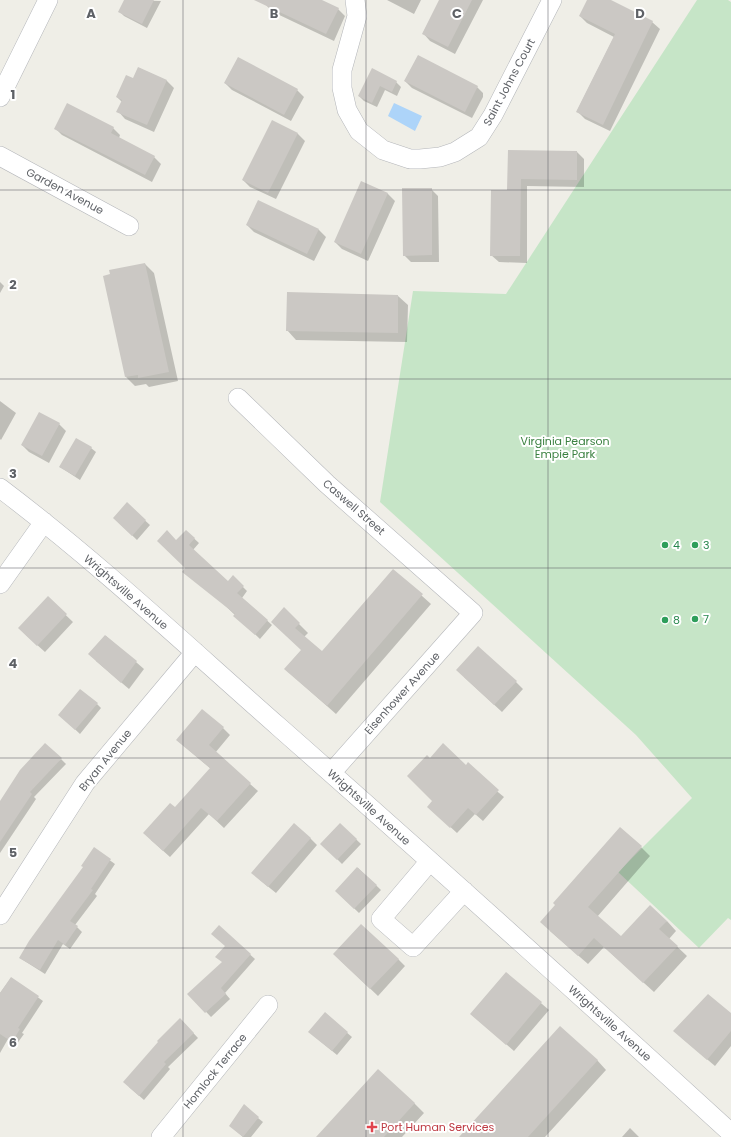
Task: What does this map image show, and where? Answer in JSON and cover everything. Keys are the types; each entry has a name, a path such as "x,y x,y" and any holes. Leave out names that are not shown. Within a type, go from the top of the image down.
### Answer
{"street":[{"path":"0,98 48,0"},
{"name":"Saint Johns Court","path":"356,0 357,16 342,70 342,88 347,110 359,131 383,150 410,158 420,159 440,157 455,152 479,137 552,0"},
{"name":"Garden Avenue","path":"0,156 129,226"},
{"name":"Caswell Street","path":"238,398 327,484 473,613"},
{"name":"Wrightsville Avenue","path":"0,488 44,522 140,602 194,652 464,891 731,1133"},
{"path":"0,584 44,522"},
{"name":"Eisenhower Avenue","path":"331,773 473,613"},
{"name":"Bryan Avenue","path":"0,915 85,783 194,652"},
{"path":"430,861 381,919 413,947 464,891"},
{"name":"Homlock Terrace","path":"161,1137 268,1005"}],"green space":[{"name":"Virginia Pearson Empie Park","path":"697,0 728,0 731,2 731,920 728,918 699,948 618,872 692,798 636,735 380,502 413,291 506,294"}],"water":[{"path":"394,103 422,116 415,131 388,116"}],"building":[{"path":"124,0 154,0 142,24 118,12"},
{"path":"254,0 322,0 339,8 326,34"},
{"path":"439,0 472,0 448,47 422,34"},
{"path":"587,0 611,0 653,21 603,125 576,112 615,34 579,16"},
{"path":"418,55 478,86 465,112 404,81"},
{"path":"238,57 298,89 284,115 224,83"},
{"path":"138,67 167,80 147,125 116,112 122,100 116,97 126,75 133,78"},
{"path":"372,68 397,81 392,92 380,86 372,103 358,96"},
{"path":"67,103 114,127 111,133 155,156 145,175 54,129"},
{"path":"272,120 298,133 268,193 242,180"},
{"path":"508,150 577,151 577,180 521,179 520,256 490,256 491,190 507,190"},
{"path":"361,181 388,193 361,254 334,242"},
{"path":"402,188 432,188 432,255 403,256"},
{"path":"258,200 319,229 307,254 246,225"},
{"path":"145,263 169,372 138,378 138,375 125,377 103,276 110,274 109,270"},
{"path":"287,292 398,295 398,333 286,331"},
{"path":"39,412 60,423 42,456 21,445"},
{"path":"76,438 92,447 75,476 59,467"},
{"path":"127,502 146,520 132,536 113,518"},
{"path":"167,530 176,540 186,530 195,538 189,545 228,581 233,575 244,586 237,593 268,620 255,635 233,616 235,614 182,572 185,568 157,541"},
{"path":"393,569 423,594 327,706 284,669 301,650 271,622 284,607 300,623 295,628 322,651"},
{"path":"48,596 67,614 37,646 18,628"},
{"path":"105,635 137,661 121,683 88,654"},
{"path":"478,646 517,681 494,705 456,670"},
{"path":"80,689 98,703 75,730 58,715"},
{"path":"202,709 224,727 209,745 251,783 217,821 201,808 163,851 143,833 170,803 175,807 210,768 176,740"},
{"path":"45,743 62,758 30,792 32,794 0,842 0,801 20,770"},
{"path":"443,743 466,765 468,762 499,790 476,815 468,808 450,828 427,807 432,801 407,776 427,755 430,758"},
{"path":"294,823 311,838 268,887 251,873"},
{"path":"340,823 357,839 337,860 320,844"},
{"path":"620,827 642,846 588,907 621,936 650,905 667,921 659,929 678,946 643,983 594,938 578,956 540,922 555,905 553,903"},
{"path":"94,847 111,859 91,889 93,890 70,921 78,926 65,945 58,940 40,970 19,958 29,941 83,867 81,866"},
{"path":"357,867 377,885 354,909 335,891"},
{"path":"361,924 399,959 370,989 333,954"},
{"path":"219,925 251,954 221,988 226,994 205,1013 187,994 222,962 215,957 225,946 211,934"},
{"path":"506,972 542,1002 506,1045 470,1014"},
{"path":"11,977 39,996 18,1028 20,1029 12,1042 0,1034 0,993"},
{"path":"708,994 731,1013 731,1031 707,1060 673,1031"},
{"path":"325,1012 348,1032 332,1051 308,1032"},
{"path":"180,1018 194,1033 164,1062 166,1064 139,1096 123,1082 158,1042 157,1041"},
{"path":"560,1026 598,1060 528,1137 459,1137"},
{"path":"378,1069 415,1103 384,1137 316,1137"},
{"path":"244,1104 259,1117 243,1137 229,1126"}],"place":[{"name":"4","path":"665,545"},
{"name":"3","path":"695,545"},
{"name":"7","path":"695,619"},
{"name":"8","path":"665,620"},
{"name":"Port Human Services","path":"372,1127"}]}
